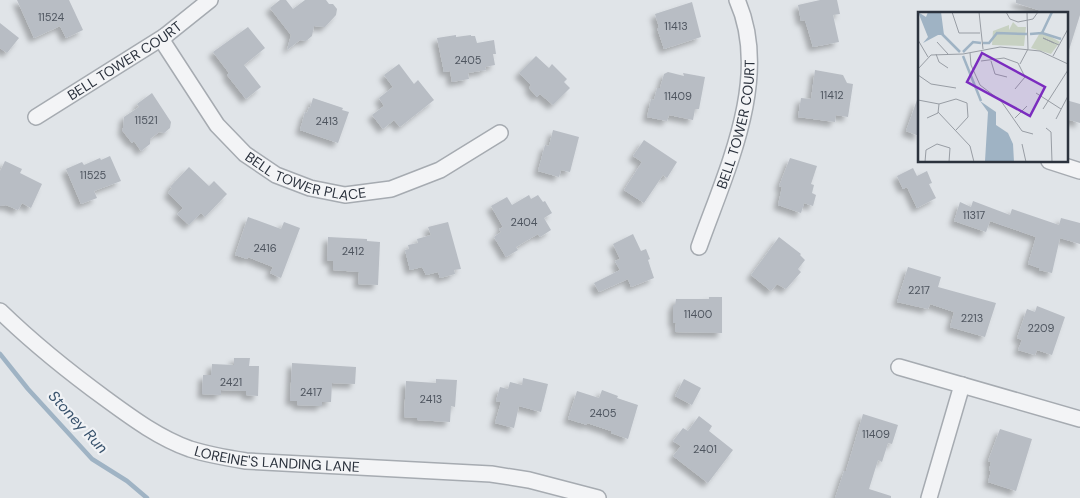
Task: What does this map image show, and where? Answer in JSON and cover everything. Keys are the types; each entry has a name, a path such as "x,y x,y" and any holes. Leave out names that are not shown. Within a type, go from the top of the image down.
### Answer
{"street":[{"name":"BELL TOWER COURT","path":"36,117 165,36 210,0"},
{"name":"BELL TOWER COURT","path":"699,247 746,108 750,82 750,57 747,32 737,0"},
{"name":"BELL TOWER PLACE","path":"165,36 163,42 217,125 245,154 276,175 310,188 345,194 392,189 440,170 500,133"},
{"path":"1052,162 1080,171"},
{"name":"LOREINE'S LANDING LANE","path":"0,312 82,381 139,423 189,449 246,461 491,474 529,480 598,498"},
{"path":"899,367 1080,419"},
{"path":"929,498 962,385"}],"building":[{"path":"17,0 69,0 83,30 66,38 60,26 34,38"},
{"path":"280,0 286,0 293,9 305,0 326,0 337,9 336,15 325,27 314,26 312,36 306,41 300,40 287,50 291,35 270,8"},
{"path":"820,0 837,0 840,14 833,15 839,42 813,47 805,20 801,21 798,5"},
{"path":"1016,0 1080,0 1080,15 1069,50 1068,12 1045,12 1016,3"},
{"path":"692,2 701,37 664,49 657,28 659,28 655,14"},
{"path":"0,23 19,38 7,53 0,48"},
{"path":"248,27 265,48 244,65 261,87 246,99 227,75 229,73 213,52"},
{"path":"456,35 456,37 475,36 477,43 494,40 496,54 493,54 495,65 485,67 486,70 468,73 469,79 452,82 450,71 444,72 437,38"},
{"path":"536,56 549,68 552,64 567,79 564,82 570,88 553,105 540,94 537,97 529,88 531,85 519,73"},
{"path":"399,64 414,84 418,80 434,100 400,127 394,120 383,129 372,115 384,106 379,98 393,87 384,75"},
{"path":"815,70 843,75 847,83 853,84 848,117 836,115 835,122 798,117 801,98 811,99"},
{"path":"668,72 684,76 683,73 705,77 699,109 695,109 693,120 669,115 667,121 647,117 651,99 654,100 657,88 660,88 664,74"},
{"path":"152,93 171,122 170,128 164,133 159,132 150,139 150,144 141,151 134,141 132,143 122,130 124,117 139,107 137,104"},
{"path":"313,98 343,108 342,110 349,112 338,143 300,130 305,112 307,113 310,108"},
{"path":"917,100 918,100 918,136 906,131"},
{"path":"1068,101 1080,104 1080,123 1068,120"},
{"path":"553,130 579,137 570,172 561,170 559,177 538,171 545,145 549,146"},
{"path":"644,140 677,162 667,178 663,175 644,203 624,190 642,162 633,156"},
{"path":"110,156 121,181 94,191 97,198 81,204 66,169 82,162 84,165"},
{"path":"790,158 817,166 811,184 814,185 812,193 816,195 813,206 804,203 801,213 778,205 782,187 779,186"},
{"path":"5,161 22,169 20,173 42,184 31,208 22,203 18,210 6,205 0,206 0,171"},
{"path":"189,167 209,186 214,181 227,194 205,217 201,213 189,225 177,214 183,208 168,193 172,188 170,187"},
{"path":"913,168 917,176 927,171 932,183 929,184 936,198 917,208 907,187 903,189 897,176"},
{"path":"529,195 531,199 538,195 543,202 545,201 552,213 544,218 551,230 540,237 538,234 516,247 518,250 506,257 494,237 501,232 499,229 503,227 491,206 507,197 512,205"},
{"path":"973,201 1010,215 1012,209 1059,225 1061,218 1080,223 1080,244 1060,238 1052,273 1039,270 1039,268 1028,264 1036,237 990,221 986,232 954,221 960,202 971,207"},
{"path":"248,217 281,229 284,222 300,228 281,278 270,273 273,267 248,257 247,259 235,255"},
{"path":"448,222 461,269 454,270 455,274 440,278 438,272 426,275 422,267 410,270 405,250 409,249 408,245 418,243 417,239 431,235 428,227"},
{"path":"633,234 641,251 646,249 654,278 631,287 628,279 599,292 594,283 620,270 615,261 620,259 613,244"},
{"path":"328,237 367,239 367,241 380,242 378,285 358,284 359,272 333,270 333,261 327,260"},
{"path":"779,237 801,254 805,260 798,269 801,272 786,289 777,284 771,291 751,275"},
{"path":"908,267 941,277 938,287 996,303 985,337 950,327 954,312 930,304 928,309 897,302"},
{"path":"709,297 722,297 722,333 675,332 676,323 673,323 673,305 675,305 676,299 709,299"},
{"path":"1037,306 1065,317 1052,355 1037,350 1035,355 1018,350 1022,340 1017,338 1027,309 1035,312"},
{"path":"234,358 250,358 249,366 259,366 258,396 246,395 246,391 221,390 221,395 202,394 203,375 211,375 212,364 234,365"},
{"path":"292,363 356,367 355,384 332,383 331,402 322,402 322,406 297,405 297,401 290,401"},
{"path":"523,378 548,384 541,412 519,406 514,428 495,423 501,402 496,401 500,387 508,389 510,382 522,385"},
{"path":"436,379 457,380 455,407 451,406 450,422 417,420 417,418 404,417 406,381 436,383"},
{"path":"684,379 701,388 692,405 675,396"},
{"path":"602,390 618,396 617,398 638,405 628,439 587,423 587,425 568,419 577,391 599,398"},
{"path":"863,414 898,425 892,444 888,443 882,462 878,460 869,489 891,496 891,498 835,498 844,471 846,471"},
{"path":"699,416 712,426 709,431 733,450 708,483 673,456 681,446 673,441 683,428 688,431"},
{"path":"1000,429 1032,439 1016,491 988,482 991,462 988,461"}],"waterway":[{"name":"Stoney Run","path":"0,354 28,389 92,459 127,481 147,498"}]}
